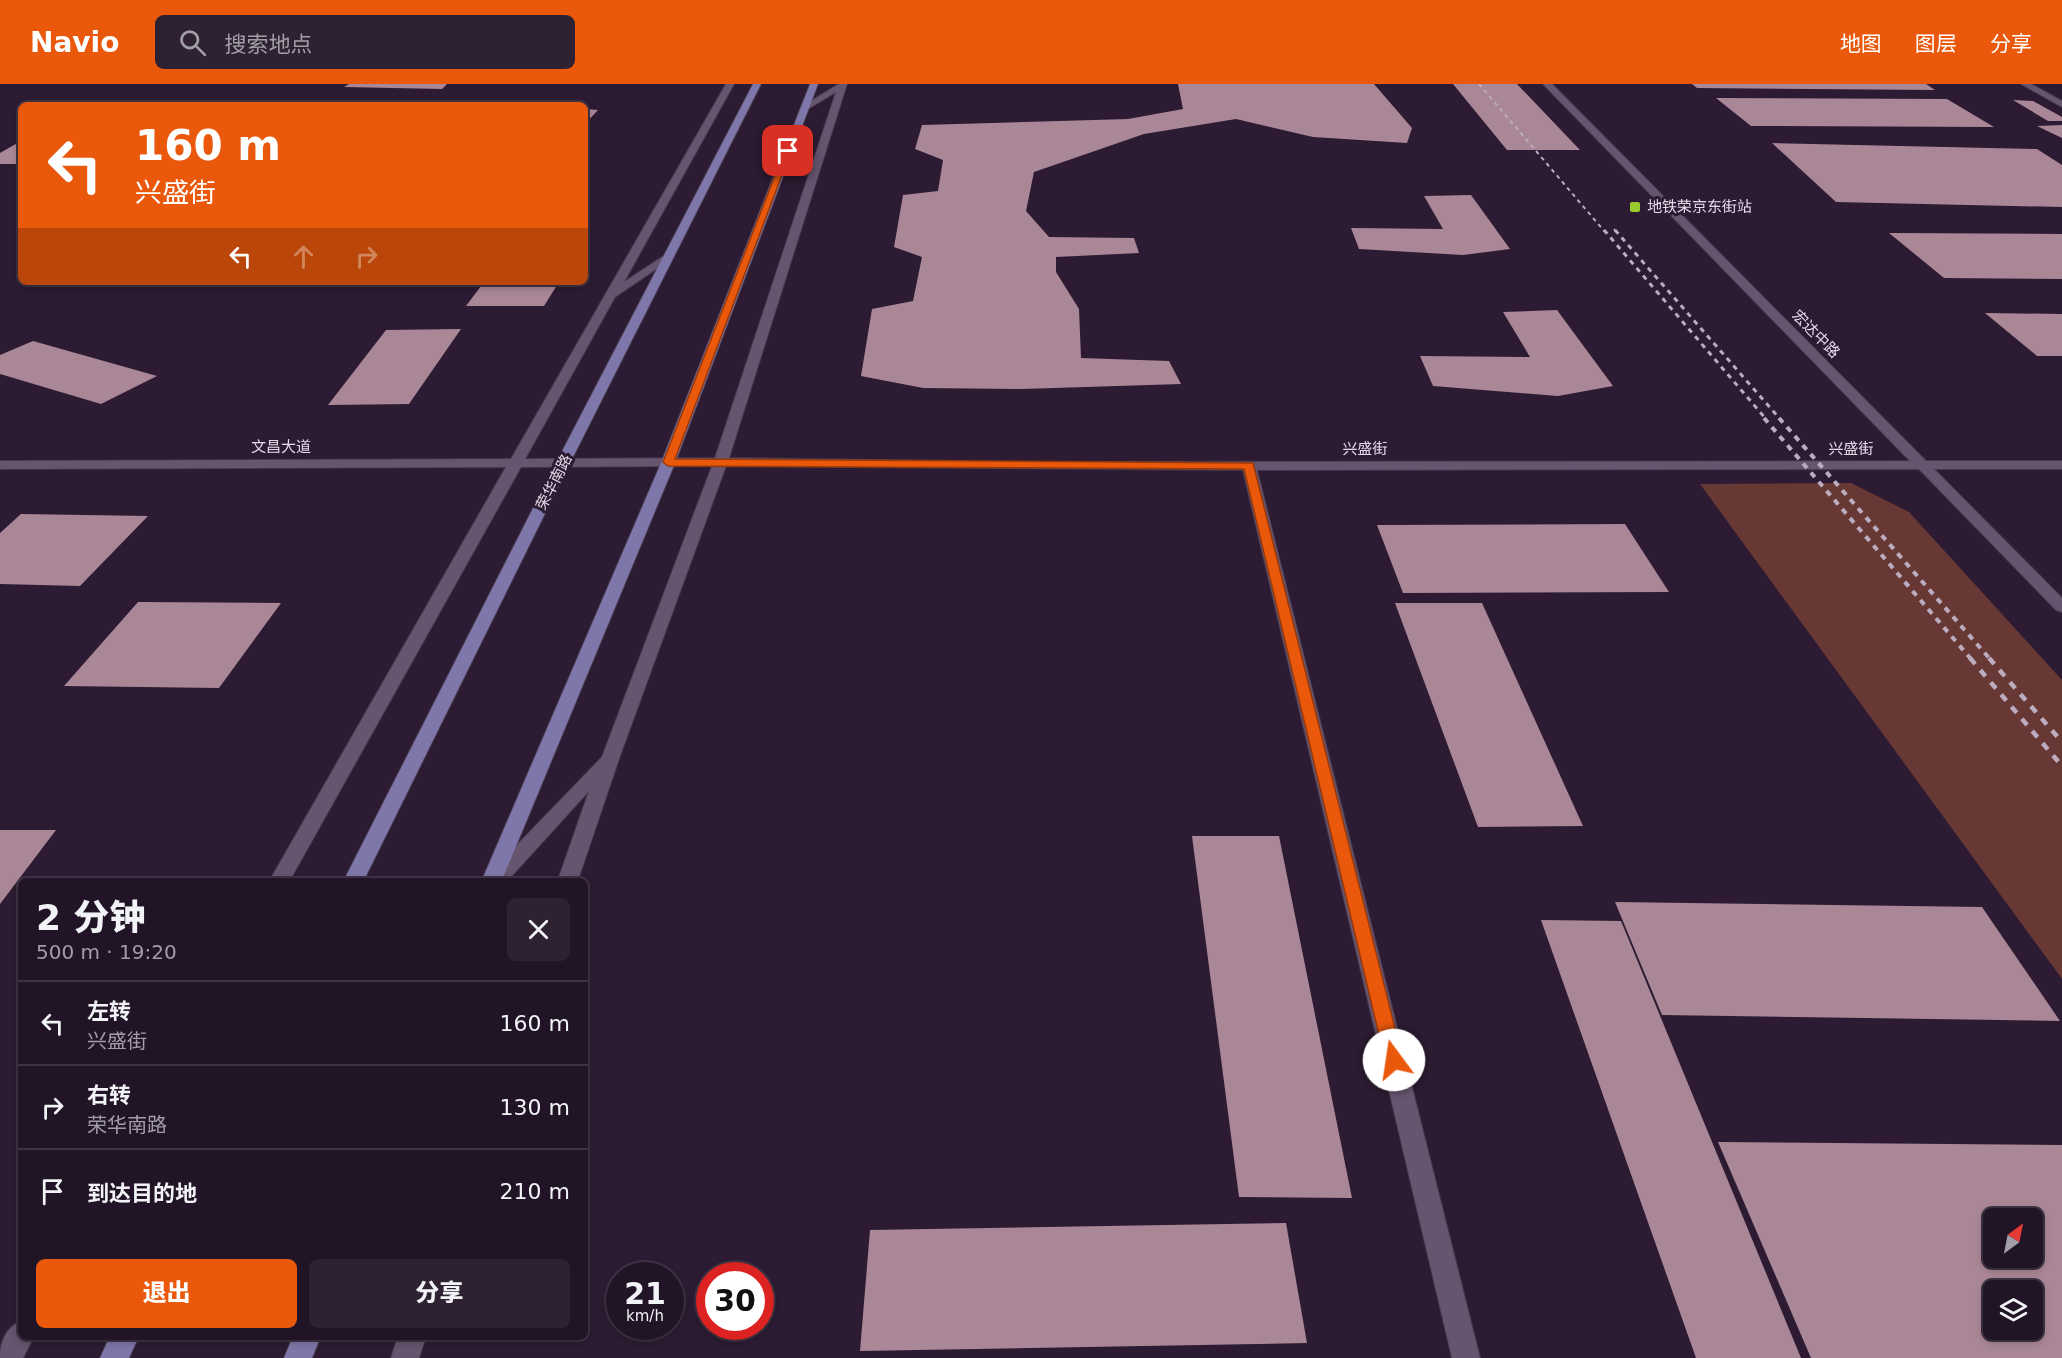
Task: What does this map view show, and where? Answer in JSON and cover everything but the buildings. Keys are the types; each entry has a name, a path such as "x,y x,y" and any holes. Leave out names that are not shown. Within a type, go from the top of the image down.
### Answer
{"main road":[{"name":"荣华南路","path":"355,878 563,463 757,84"},
{"path":"495,878 668,462 814,84"},
{"path":"114,1358 123,1340"},
{"path":"298,1358 305,1340"}],"street":[{"path":"281,878 730,84"},
{"name":"宏达中路","path":"1547,84 2062,607"},
{"path":"2025,84 2062,104"},
{"path":"805,107 843,85"},
{"path":"569,878 611,756 721,462 843,85"},
{"path":"610,296 669,257"},
{"name":"兴盛街","path":"563,463 1249,466 2062,465"},
{"name":"文昌大道","path":"3,467 563,463"},
{"path":"1249,466 1466,1358"},
{"path":"496,878 611,756"},
{"path":"8,1358 18,1340"},
{"path":"405,1358 411,1340"}],"shaded area":[{"path":"1851,483 1909,512 2062,680 2062,979 1700,484"}],"railway":[{"path":"1479,84 1605,232"},
{"path":"1604,230 1766,419"},
{"path":"1615,230 1780,419"},
{"path":"1764,418 1971,659"},
{"path":"1779,418 1990,659"},
{"path":"1970,658 2062,766"},
{"path":"1989,658 2062,742"}],"place":[{"name":"地铁荣京东街站","path":"1635,207"}],"route":[{"path":"788,151 668,462 1249,466 1394,1060"}]}
